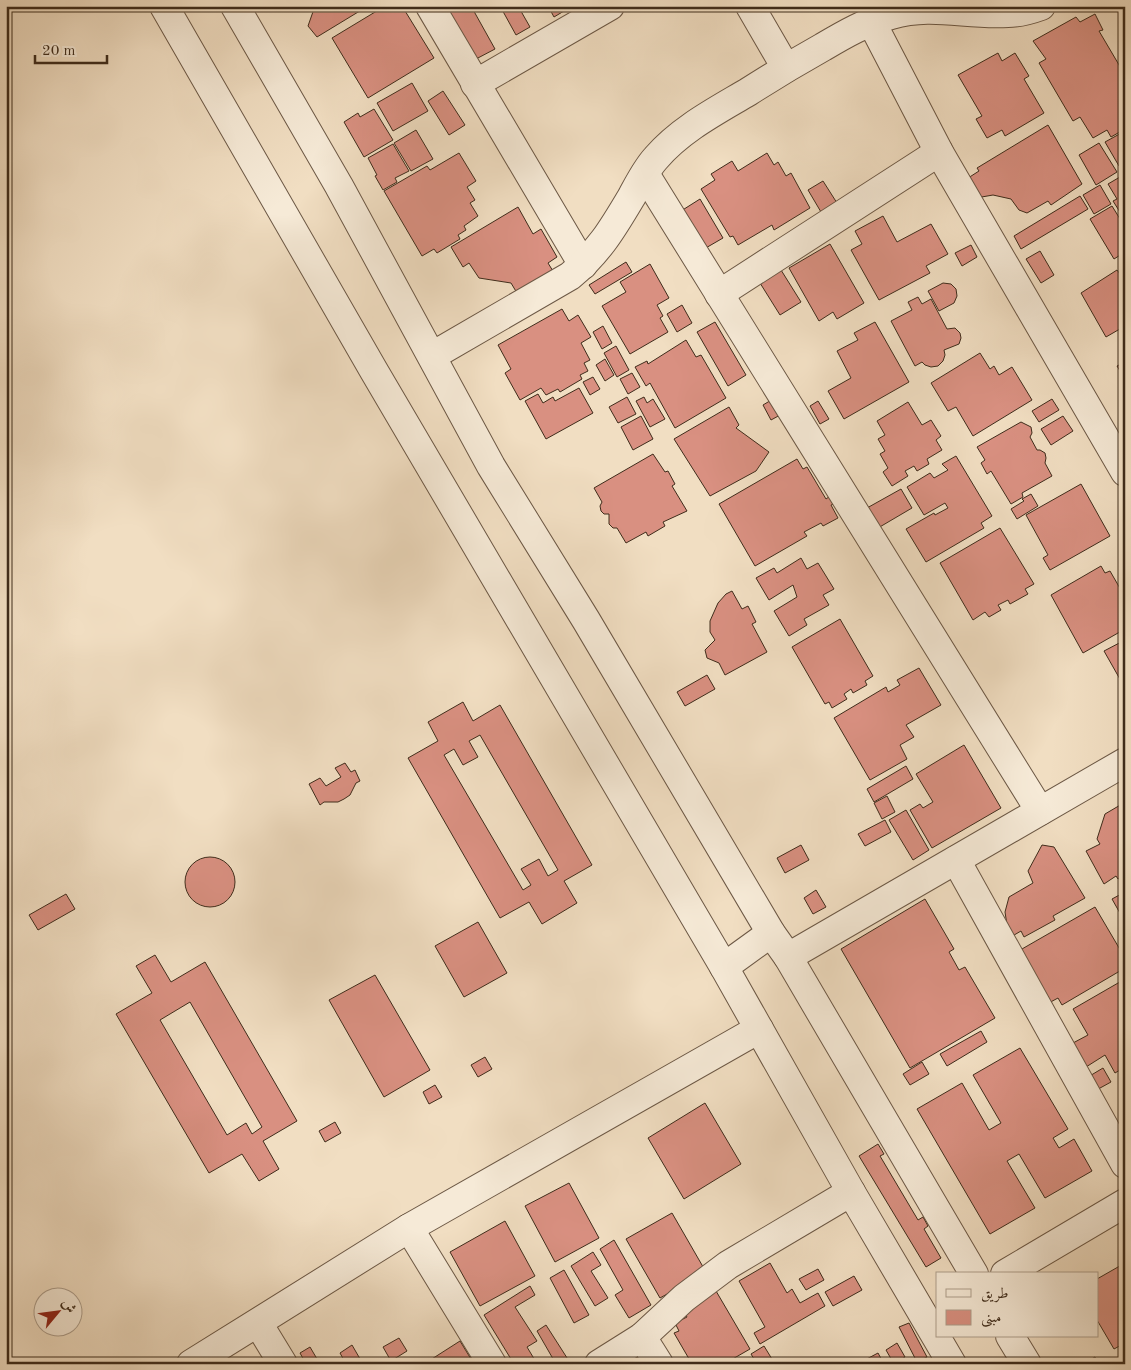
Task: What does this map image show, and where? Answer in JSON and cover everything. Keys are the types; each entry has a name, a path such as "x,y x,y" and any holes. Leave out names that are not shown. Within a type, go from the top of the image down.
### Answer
{"street":[{"path":"164,6 378,379 724,967 936,1336"},
{"path":"235,6 339,186 491,466 586,620 973,1272"},
{"path":"430,6 583,265"},
{"path":"475,84 610,6"},
{"path":"750,6 786,68"},
{"path":"432,356 555,285 583,265 600,247 655,159 687,130 786,68 852,30 892,15 914,10 936,9 995,13 1027,8"},
{"path":"871,22 939,152 1125,472"},
{"path":"719,294 939,152"},
{"path":"645,174 1040,811"},
{"path":"788,958 1125,762"},
{"path":"956,860 1125,1164"},
{"path":"724,967 771,933"},
{"path":"191,1364 409,1228 759,1029"},
{"path":"599,1364 642,1337 684,1298 728,1265 852,1192"},
{"path":"1008,1272 1125,1203"},
{"path":"409,1228 492,1364"},
{"path":"258,1322 283,1364"},
{"path":"642,1337 659,1364"},
{"path":"937,1338 952,1364"},
{"path":"1011,1338 1027,1364"}],"building":[{"path":"315,6 368,6 317,37 308,26"},
{"path":"385,6 402,6 434,58 368,98 332,38"},
{"path":"446,6 471,6 495,49 476,59"},
{"path":"500,6 518,6 530,27 516,35"},
{"path":"548,6 568,6 569,8 554,17"},
{"path":"1095,14 1103,30 1099,31 1125,75 1125,129 1111,137 1107,130 1093,138 1080,117 1073,121 1039,63 1046,59 1033,41 1076,17 1080,22"},
{"path":"998,53 1002,61 1015,53 1029,76 1024,79 1044,113 1005,136 1002,130 987,138 976,119 982,116 958,75"},
{"path":"412,83 428,111 393,131 377,103"},
{"path":"443,91 465,125 449,135 428,101"},
{"path":"374,109 393,140 364,157 344,122 358,113 360,117"},
{"path":"1048,125 1082,184 1051,205 1048,201 1027,213 1019,210 1011,199 993,195 976,198 965,180 979,171 977,168"},
{"path":"416,130 433,159 411,171 394,143"},
{"path":"1125,131 1125,163 1119,166 1105,142"},
{"path":"1099,143 1117,172 1096,185 1079,155"},
{"path":"393,144 409,171 395,178 397,182 383,190 368,158"},
{"path":"459,153 476,181 467,187 475,200 470,203 478,216 464,226 466,230 458,235 460,239 437,253 434,249 422,256 384,191 427,166 430,170"},
{"path":"767,153 774,165 778,162 786,176 791,173 810,208 774,230 772,225 738,245 733,236 730,237 701,189 715,180 711,174 732,161 738,171"},
{"path":"1125,174 1125,220 1113,201 1117,199 1108,184"},
{"path":"823,181 837,203 821,212 808,190"},
{"path":"1100,185 1111,204 1094,214 1083,195"},
{"path":"1080,196 1088,209 1021,249 1014,236"},
{"path":"700,199 723,238 704,249 681,211"},
{"path":"1112,206 1125,227 1125,252 1114,259 1090,219"},
{"path":"518,207 533,234 541,229 557,257 548,263 556,276 520,298 511,283 479,278 469,263 463,267 451,247"},
{"path":"883,216 897,242 931,224 948,254 926,266 930,273 879,300 851,250 862,244 855,231"},
{"path":"830,244 864,303 837,319 833,312 819,321 789,268"},
{"path":"971,245 977,257 962,266 955,253"},
{"path":"1040,251 1054,275 1041,283 1026,259"},
{"path":"626,262 632,272 595,294 589,285"},
{"path":"650,264 669,298 657,305 663,316 660,318 668,332 630,354 602,306 626,292 620,282"},
{"path":"781,270 801,302 780,315 760,283"},
{"path":"1117,270 1120,274 1125,271 1125,326 1106,337 1081,293"},
{"path":"943,283 951,284 956,289 957,296 954,303 939,311 928,291"},
{"path":"918,297 922,304 931,299 947,329 955,328 960,333 959,344 944,350 943,361 938,366 931,367 922,362 915,366 891,321 912,310 908,302"},
{"path":"682,305 692,323 677,332 667,314"},
{"path":"562,309 569,321 578,315 591,337 581,343 590,360 584,363 588,371 580,375 582,379 560,392 558,389 546,395 541,388 520,400 505,373 511,369 498,345"},
{"path":"715,322 746,375 728,386 697,332"},
{"path":"875,322 909,382 844,419 828,391 851,378 837,351 858,340 854,333"},
{"path":"603,326 612,343 602,349 593,332"},
{"path":"686,340 696,357 701,355 726,398 675,428 650,383 646,386 635,367 647,361 648,364"},
{"path":"616,346 629,370 617,377 604,353"},
{"path":"980,353 990,369 994,366 999,375 1012,367 1032,400 973,436 956,407 948,411 931,383"},
{"path":"605,359 614,375 605,381 596,365"},
{"path":"1125,362 1125,379 1117,366"},
{"path":"632,373 640,387 628,394 620,379"},
{"path":"593,377 600,389 590,395 583,382"},
{"path":"579,388 593,413 546,439 525,401 538,394 543,403 553,397 555,401"},
{"path":"627,397 636,414 618,423 609,407"},
{"path":"644,397 647,403 653,399 665,419 650,427 636,401"},
{"path":"773,399 782,414 771,420 763,405"},
{"path":"1052,399 1059,410 1039,422 1032,411"},
{"path":"818,401 829,419 820,424 810,406"},
{"path":"908,402 922,425 931,420 941,436 936,440 942,450 927,459 929,464 917,471 914,466 905,471 908,476 892,486 883,472 888,468 880,454 885,451 878,439 885,435 877,421"},
{"path":"729,407 739,425 736,428 769,452 756,471 710,496 674,439"},
{"path":"641,416 653,439 633,450 621,427"},
{"path":"1063,416 1073,431 1051,445 1041,429"},
{"path":"1021,422 1031,427 1032,433 1030,437 1037,450 1045,453 1045,463 1052,476 1022,493 1023,497 1011,504 991,471 987,474 981,463 985,460 977,447"},
{"path":"653,454 665,472 668,471 675,484 672,486 687,511 663,522 665,526 648,536 646,532 626,543 617,528 613,528 609,524 609,514 604,514 601,511 600,506 602,502 594,488"},
{"path":"956,456 992,516 981,523 984,528 926,562 906,529 934,513 935,515 948,508 945,503 924,515 907,487 930,473 934,478 948,470 942,464"},
{"path":"797,459 803,469 807,467 826,499 830,496 834,504 831,505 838,518 823,526 821,523 804,532 807,536 755,566 719,504"},
{"path":"1081,484 1110,536 1050,570 1043,558 1048,555 1026,515"},
{"path":"901,489 912,508 878,528 867,508"},
{"path":"1031,494 1038,506 1017,519 1011,509"},
{"path":"1000,528 1034,584 1025,589 1028,594 1010,604 1008,600 998,605 1001,610 989,617 985,612 973,620 940,563"},
{"path":"801,558 807,569 818,563 834,589 823,595 829,605 804,619 807,625 789,636 774,611 797,597 793,585 769,600 756,578 774,568 777,573"},
{"path":"1101,566 1105,573 1110,571 1125,597 1125,629 1083,653 1051,595"},
{"path":"732,591 742,609 748,606 756,622 752,624 767,652 725,675 719,663 707,658 705,650 715,640 710,632 710,621 718,603 726,594"},
{"path":"840,619 873,676 865,681 867,685 853,693 851,689 844,694 847,699 832,708 829,702 825,704 792,647"},
{"path":"1125,640 1125,688 1104,651"},
{"path":"919,668 941,705 906,725 914,737 900,745 907,759 870,780 834,718 886,687 888,692 900,685 897,680"},
{"path":"707,675 715,689 685,706 677,692"},
{"path":"463,702 473,721 500,705 592,865 564,881 577,903 542,924 529,902 500,918 408,758 438,741 428,722","holes":["480,735 558,870 548,876 539,859 521,869 531,885 523,890 444,755 454,749 463,765 478,757 469,741"]},
{"path":"964,745 1001,808 932,848 910,810 920,804 923,808 933,802 916,774"},
{"path":"345,763 351,772 355,770 360,781 356,783 350,795 344,799 338,802 324,802 320,805 309,784 320,778 326,786 341,777 335,768"},
{"path":"906,766 913,779 874,802 867,789"},
{"path":"887,796 895,812 882,819 874,803"},
{"path":"1122,804 1125,809 1125,875 1118,879 1116,876 1104,884 1086,851 1100,844 1097,839 1105,814"},
{"path":"906,810 929,850 913,860 889,820"},
{"path":"885,820 891,832 865,846 858,834"},
{"path":"801,845 809,860 785,873 777,858"},
{"path":"1042,845 1054,847 1085,898 1053,916 1055,920 1024,937 1021,931 1009,938 1005,912 1009,897 1033,883 1028,871"},
{"path":"210,857 220,859 228,864 233,872 235,882 233,892 228,900 220,905 210,907 200,905 192,900 187,892 185,882 187,872 192,864 200,859"},
{"path":"816,890 826,907 813,914 804,898"},
{"path":"1125,892 1125,922 1112,899"},
{"path":"66,894 75,909 38,930 29,915"},
{"path":"925,899 954,949 949,952 959,970 965,967 995,1018 910,1068 841,949"},
{"path":"1095,907 1125,958 1125,968 1062,1005 1058,998 1045,1005 1015,953"},
{"path":"478,922 507,973 464,997 435,946"},
{"path":"155,955 171,982 205,962 297,1121 263,1141 279,1169 259,1181 242,1154 209,1173 116,1014 152,993 136,966","holes":["190,1002 262,1127 252,1134 246,1123 227,1135 160,1020"]},
{"path":"375,975 430,1070 384,1097 329,1000"},
{"path":"1125,979 1125,1067 1115,1073 1105,1055 1086,1067 1073,1043 1088,1035 1073,1009"},
{"path":"981,1031 987,1042 947,1066 940,1054"},
{"path":"1020,1048 1068,1129 1053,1138 1059,1148 1074,1139 1092,1171 1045,1198 1019,1154 1007,1161 1035,1208 990,1234 917,1109 962,1083 989,1130 1001,1123 973,1075"},
{"path":"485,1057 492,1069 478,1077 471,1065"},
{"path":"922,1062 929,1074 910,1085 903,1074"},
{"path":"1103,1068 1111,1082 1091,1093 1083,1080"},
{"path":"435,1085 442,1097 429,1104 423,1092"},
{"path":"705,1103 741,1164 684,1199 648,1138"},
{"path":"335,1122 341,1133 325,1142 319,1131"},
{"path":"878,1144 884,1154 880,1156 918,1220 923,1217 928,1226 924,1229 941,1258 926,1267 859,1156"},
{"path":"569,1183 599,1238 555,1262 525,1206"},
{"path":"672,1213 706,1272 660,1298 626,1239"},
{"path":"505,1221 535,1276 480,1306 450,1252"},
{"path":"614,1240 651,1305 629,1318 615,1295 623,1290 600,1249"},
{"path":"593,1252 601,1265 591,1271 608,1298 595,1306 571,1266"},
{"path":"770,1263 787,1293 792,1289 800,1303 818,1293 825,1306 760,1344 754,1333 765,1327 739,1281"},
{"path":"1125,1263 1125,1343 1114,1349 1098,1322 1098,1278"},
{"path":"818,1269 824,1280 806,1290 799,1279"},
{"path":"564,1270 589,1315 574,1323 550,1278"},
{"path":"854,1276 862,1290 833,1306 825,1292"},
{"path":"530,1286 535,1295 515,1307 537,1341 527,1347 536,1362 533,1364 514,1364 484,1315"},
{"path":"716,1291 750,1349 724,1364 692,1364 674,1333 679,1331 675,1323 687,1317 683,1310"},
{"path":"909,1323 927,1357 917,1362 899,1327"},
{"path":"546,1325 569,1361 564,1364 556,1364 537,1331"},
{"path":"399,1338 407,1351 391,1361 383,1347"},
{"path":"460,1341 474,1364 424,1364"},
{"path":"897,1343 905,1357 894,1364 886,1350"},
{"path":"352,1345 363,1364 346,1364 340,1353"},
{"path":"764,1346 775,1364 757,1364 751,1354"},
{"path":"310,1347 320,1364 306,1364 300,1353"},
{"path":"878,1353 884,1364 864,1364 863,1361"},
{"path":"1095,1357 1099,1364 1083,1364"}]}
